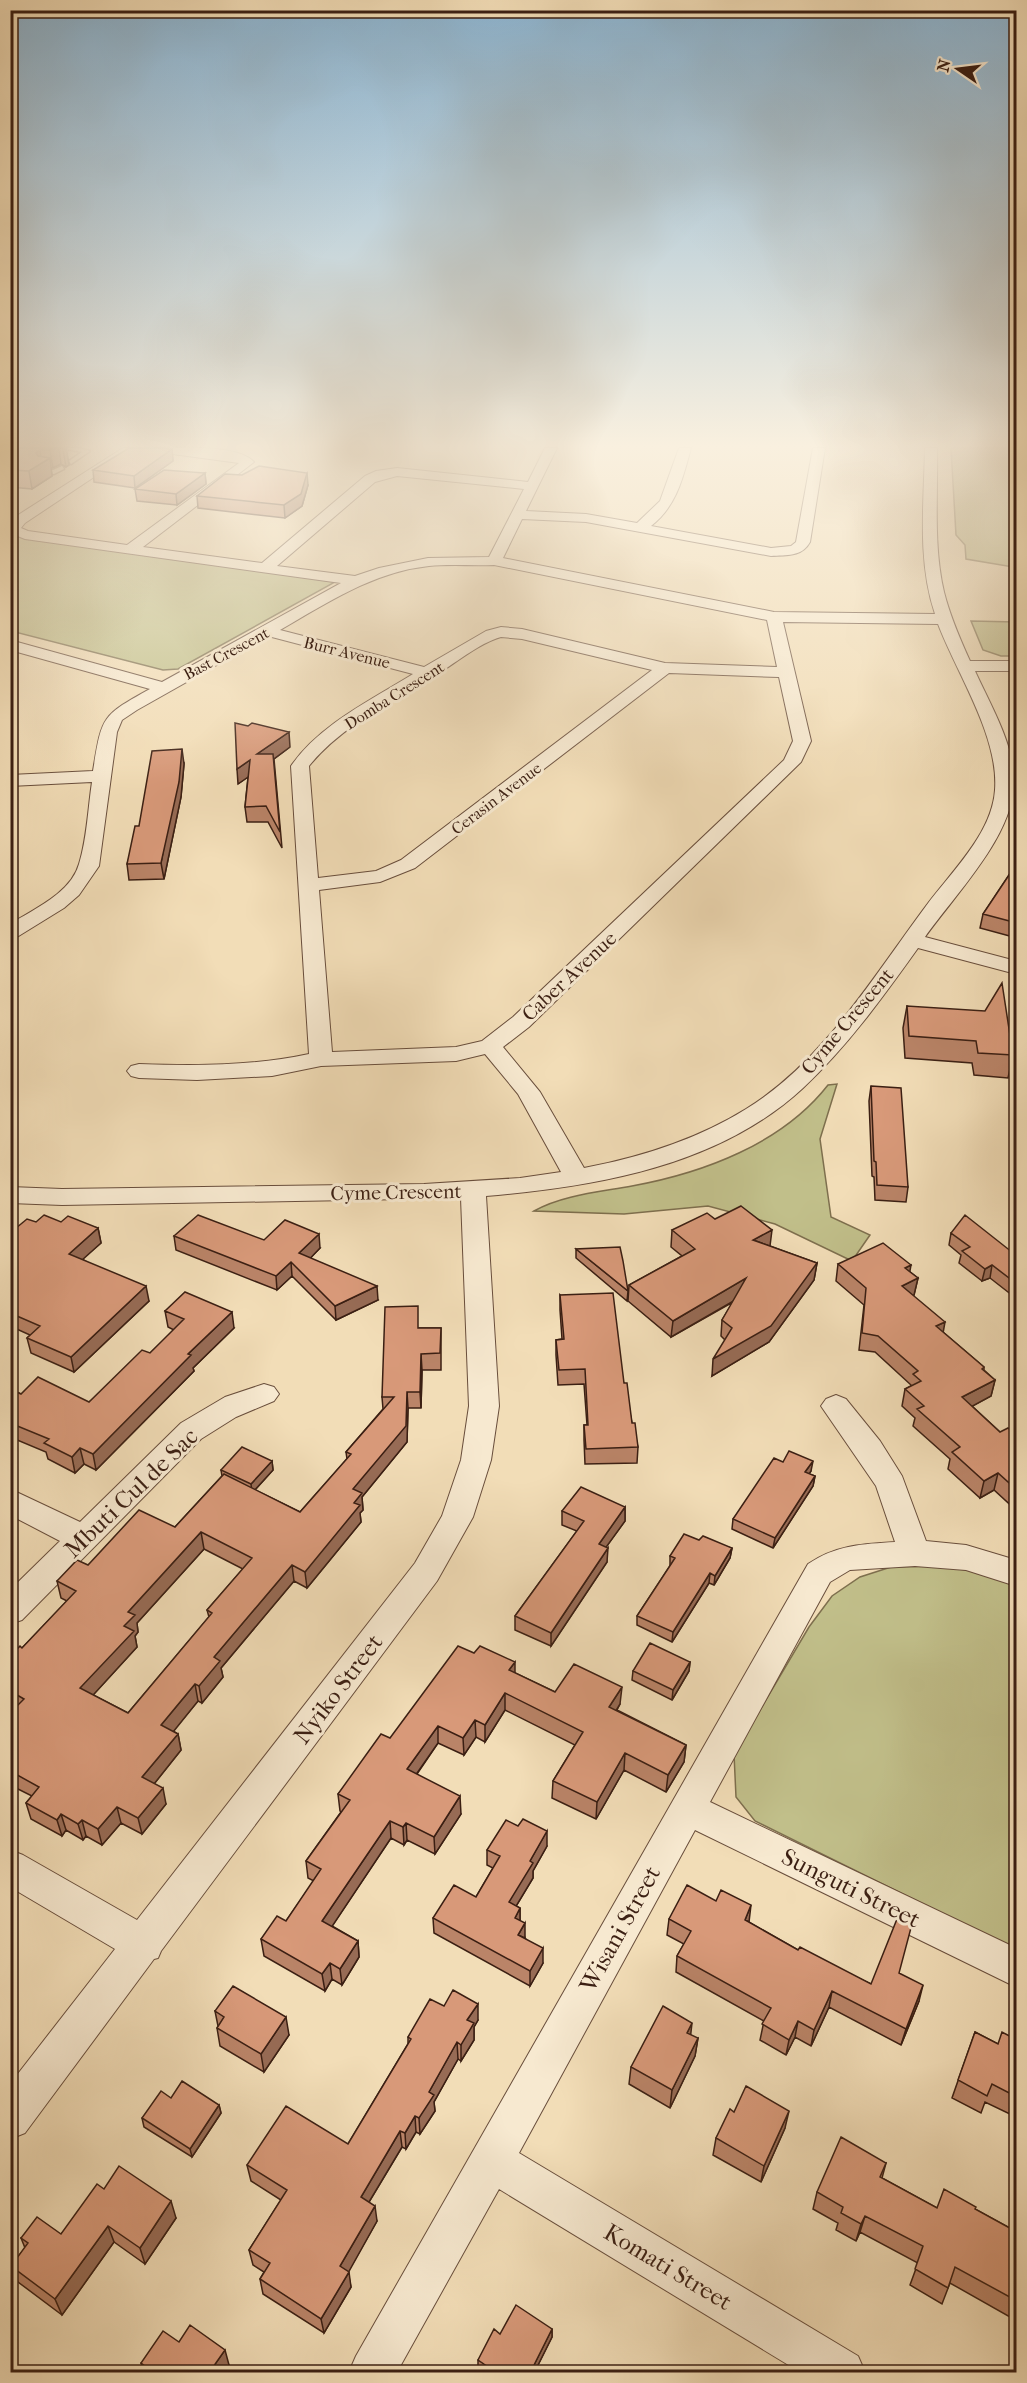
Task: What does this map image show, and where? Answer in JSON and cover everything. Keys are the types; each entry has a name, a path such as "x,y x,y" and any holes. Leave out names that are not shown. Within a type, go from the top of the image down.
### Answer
{"street":[{"path":"203,559 356,581"},
{"path":"265,568 275,559"},
{"name":"Cyme Crescent","path":"10,1195 62,1197 473,1190 577,1178 650,1161 703,1142 753,1114 791,1087 826,1051 913,940 985,839 1001,809 1005,776 1000,754 944,619 933,571 933,559"},
{"name":"Bast Crescent","path":"10,933 57,904 83,877 92,854 101,776 110,725 116,717 162,687 356,581 384,571 428,562 494,561 774,617 944,619"},
{"name":"Caber Avenue","path":"139,1071 172,1074 261,1070 321,1059 456,1054 490,1046 521,1022 792,762 802,741 774,617"},
{"name":"Burr Avenue","path":"266,632 428,673"},
{"name":"Domba Crescent","path":"321,1059 300,766 303,758 320,743 428,673 492,634 501,632 522,634 665,668 786,672"},
{"path":"11,646 162,687"},
{"path":"965,666 1017,666"},
{"name":"Cerasin Avenue","path":"308,885 380,876 408,864 665,668"},
{"path":"10,781 101,776"},
{"path":"913,940 1017,968"},
{"path":"490,1046 523,1082 543,1112 577,1178"},
{"name":"Nyiko Street","path":"10,2118 426,1572 457,1517 476,1460 484,1406 473,1190"},
{"name":"Mbuti Cul de Sac","path":"10,1611 191,1431 215,1414 241,1401 264,1394"},
{"path":"836,1406 869,1449 891,1484 914,1552"},
{"path":"10,1501 83,1538"},
{"name":"Wisani Street","path":"372,2373 493,2161 686,1808 819,1573 839,1560 859,1556 914,1552 986,1561 1017,1573"},
{"name":"Sunguti Street","path":"686,1808 1017,1968"},
{"path":"10,1867 144,1945"},
{"name":"Komati Street","path":"493,2161 842,2373"}],"shaded area":[{"path":"10,559 181,559 335,582 178,669 163,670 11,631"},
{"path":"967,559 1016,559 1013,567"},
{"path":"971,621 1016,622 1016,656 1001,656 983,650"},
{"path":"837,1084 820,1139 831,1217 870,1235 852,1261 775,1224 708,1206 624,1214 534,1211 557,1201 659,1180 713,1164 739,1153 788,1124 828,1085"},
{"path":"939,1566 987,1573 1016,1586 1016,1950 755,1821 736,1797 734,1754 809,1627 832,1596 860,1577 891,1567"}],"building":[{"path":"235,723 248,726 252,723 289,732 257,754 273,754 280,832 266,806 245,807 250,760 237,769"},
{"path":"182,749 179,782 161,863 127,864 135,826 139,826 152,751"},
{"path":"1017,863 1017,923 983,914"},
{"path":"1002,983 1013,1055 978,1053 976,1041 909,1036 907,1006 985,1011"},
{"path":"871,1086 901,1088 908,1187 877,1185"},
{"path":"741,1206 772,1230 753,1240 817,1263 771,1326 713,1359 732,1328 722,1320 746,1278 673,1321 629,1285 695,1249 672,1230 707,1213 715,1219"},
{"path":"44,1215 61,1222 68,1216 98,1228 69,1254 146,1286 71,1357 27,1338 40,1326 10,1313 10,1233 27,1219 36,1222"},
{"path":"198,1215 264,1240 285,1220 319,1234 299,1253 377,1286 335,1306 291,1262 276,1276 174,1236"},
{"path":"965,1215 1017,1256 1017,1284 992,1265 985,1269 962,1251 970,1247 951,1233"},
{"path":"883,1243 911,1265 905,1268 918,1278 902,1286 945,1322 936,1326 984,1367 982,1369 995,1380 962,1397 1000,1432 1008,1428 1017,1436 1017,1490 998,1473 984,1481 952,1452 960,1447 917,1409 924,1406 905,1389 921,1381 913,1374 918,1371 878,1336 862,1333 866,1288 838,1264"},
{"path":"620,1247 623,1261 628,1291 576,1249"},
{"path":"185,1292 232,1312 188,1354 191,1355 93,1454 80,1448 72,1457 44,1443 49,1439 10,1423 10,1389 21,1394 38,1377 89,1402 142,1350 150,1353 184,1319 165,1311"},
{"path":"613,1293 624,1383 627,1383 632,1423 635,1423 638,1447 586,1449 584,1425 588,1425 585,1369 559,1370 556,1340 564,1339 560,1295"},
{"path":"418,1306 418,1328 441,1328 440,1353 421,1354 420,1392 407,1392 406,1426 353,1489 362,1493 354,1503 360,1505 305,1572 292,1565 214,1657 220,1661 199,1686 195,1684 161,1725 178,1734 142,1777 163,1788 138,1818 117,1807 98,1829 82,1820 78,1824 61,1814 57,1820 26,1803 39,1787 10,1771 10,1713 24,1699 10,1691 10,1649 15,1651 20,1646 22,1648 76,1591 57,1581 77,1560 88,1565 139,1510 175,1527 224,1474 300,1512 351,1454 346,1452 394,1397 382,1397 385,1307","holes":["201,1532 252,1558 207,1610 212,1613 128,1713 80,1688 134,1631 124,1626 135,1615 128,1612"]},
{"path":"242,1447 272,1461 251,1484 221,1470"},
{"path":"789,1451 813,1461 805,1472 815,1476 775,1538 733,1519 774,1458 783,1462"},
{"path":"581,1487 625,1507 599,1544 608,1548 551,1633 515,1616 584,1521 562,1511"},
{"path":"684,1534 699,1540 703,1536 732,1548 715,1576 710,1573 673,1632 637,1616 675,1558 670,1556"},
{"path":"650,1643 690,1662 673,1690 633,1671"},
{"path":"458,1646 474,1653 480,1646 515,1662 509,1670 555,1692 574,1664 622,1687 609,1707 686,1745 668,1775 625,1753 597,1802 553,1781 583,1732 505,1693 485,1725 475,1720 463,1738 438,1726 407,1769 460,1796 434,1837 406,1823 403,1827 390,1821 322,1921 358,1941 340,1969 330,1963 322,1974 261,1939 277,1916 286,1921 321,1869 306,1861 350,1800 338,1794 381,1734 390,1738"},
{"path":"523,1819 547,1831 530,1861 533,1863 509,1902 520,1908 515,1918 525,1923 518,1935 543,1948 530,1971 433,1918 454,1885 476,1897 500,1856 487,1850 506,1820 518,1826"},
{"path":"687,1885 716,1901 721,1890 751,1905 745,1920 798,1950 800,1947 871,1984 897,1919 912,1924 899,1973 923,1985 906,2029 832,1991 814,2030 798,2021 789,2040 762,2024 771,2008 677,1956 691,1931 669,1919"},
{"path":"233,1986 286,2017 261,2054 217,2028 224,2017 215,2011"},
{"path":"453,1990 478,2004 467,2020 474,2023 461,2045 457,2042 429,2092 434,2095 419,2118 415,2116 405,2133 400,2131 361,2197 375,2206 340,2266 349,2272 321,2319 260,2279 270,2263 249,2250 287,2190 247,2165 286,2106 348,2144 411,2039 408,2037 430,1999 444,2006"},
{"path":"663,2006 692,2023 687,2033 698,2038 672,2090 631,2067"},
{"path":"975,2032 998,2044 1002,2032 1017,2040 1017,2097 992,2084 987,2096 958,2080"},
{"path":"182,2081 219,2105 190,2149 142,2118 161,2091 171,2098"},
{"path":"746,2086 789,2111 764,2166 716,2138 730,2109 734,2112"},
{"path":"841,2137 886,2163 880,2177 937,2208 944,2189 1017,2232 1017,2301 955,2267 948,2288 915,2269 923,2246 865,2216 861,2224 841,2213 843,2207 817,2192"},
{"path":"119,2166 171,2201 140,2248 108,2226 55,2299 11,2266 28,2243 21,2238 37,2217 61,2234 97,2184 104,2189"},
{"path":"516,2305 552,2329 530,2373 497,2373 478,2360 494,2329 500,2334"},
{"path":"190,2325 225,2350 213,2367 221,2373 154,2373 141,2363 163,2331 179,2342"},
{"path":"10,2361 25,2373 10,2373"}]}
